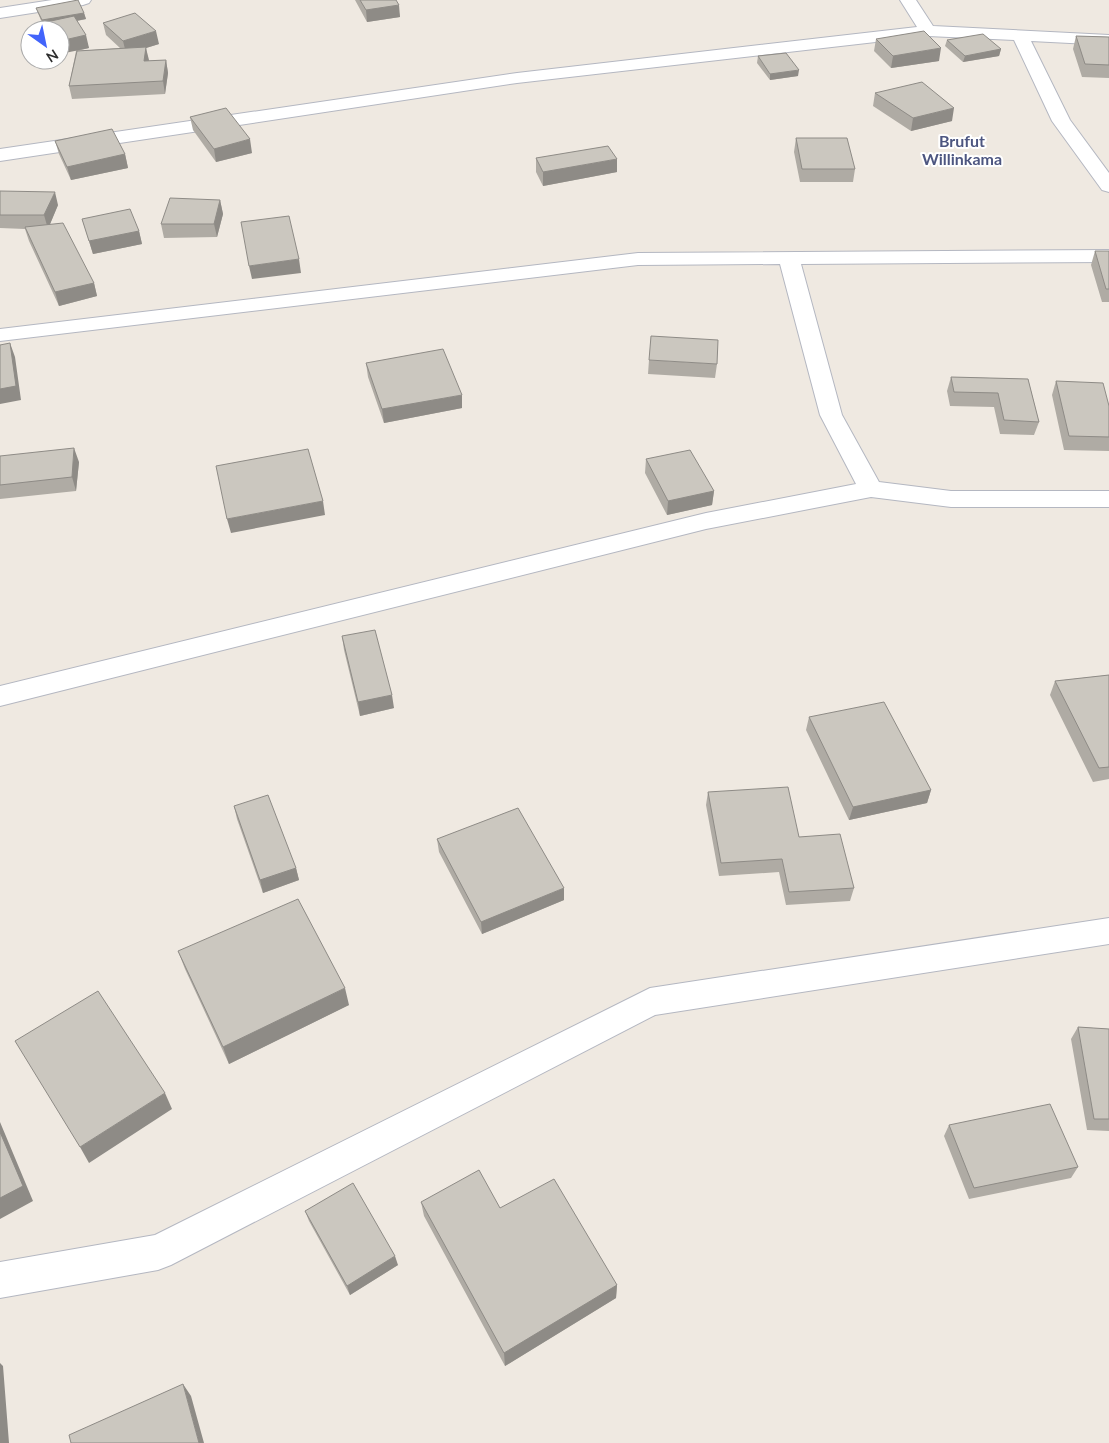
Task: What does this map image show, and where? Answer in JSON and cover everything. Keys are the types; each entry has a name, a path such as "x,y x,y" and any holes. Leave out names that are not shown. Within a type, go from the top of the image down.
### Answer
{"street":[{"path":"0,13 83,0"},
{"path":"908,0 928,31"},
{"path":"0,155 517,78 928,31 1109,40"},
{"path":"1021,37 1061,120 1109,186"},
{"path":"0,335 638,259 1109,256"},
{"path":"789,258 831,415 871,490"},
{"path":"0,696 706,521 871,490 950,499 1109,499"},
{"path":"0,1280 158,1252 650,1002 1109,931"}],"building":[{"path":"78,0 84,13 42,20 36,8"},
{"path":"360,0 396,0 399,5 366,10"},
{"path":"135,13 156,31 123,41 103,23"},
{"path":"74,16 86,35 70,39 70,20 56,20"},
{"path":"924,31 941,48 893,56 876,39"},
{"path":"983,34 1001,49 965,56 947,40"},
{"path":"1076,36 1109,37 1109,65 1085,64"},
{"path":"146,47 144,61 166,60 163,81 69,86 77,51"},
{"path":"786,53 799,70 770,74 758,56"},
{"path":"922,82 954,108 913,118 875,93"},
{"path":"226,108 250,139 214,149 190,117"},
{"path":"112,129 125,154 67,167 55,141"},
{"path":"796,138 847,138 855,169 802,169"},
{"path":"608,146 617,159 543,172 536,158"},
{"path":"0,191 55,192 44,215 0,215"},
{"path":"170,198 220,200 214,224 161,224"},
{"path":"130,209 139,231 89,241 82,219"},
{"path":"289,216 299,259 249,266 241,222"},
{"path":"63,223 94,283 55,292 25,227"},
{"path":"1095,251 1109,251 1109,289 1106,289"},
{"path":"651,336 718,340 717,364 649,360"},
{"path":"10,343 16,386 0,389 0,345"},
{"path":"443,349 462,395 382,409 366,363"},
{"path":"951,377 1028,379 1039,422 1004,420 998,393 954,392"},
{"path":"1056,381 1103,383 1109,406 1109,437 1069,436"},
{"path":"74,448 72,477 0,485 0,456"},
{"path":"308,449 323,501 227,519 216,466"},
{"path":"690,450 714,491 668,501 646,459"},
{"path":"375,630 392,695 358,702 342,636"},
{"path":"1109,675 1109,767 1099,768 1055,681"},
{"path":"884,702 931,790 853,807 809,717"},
{"path":"788,787 799,837 840,834 854,888 789,892 782,859 721,863 708,792"},
{"path":"268,795 296,868 260,880 234,806"},
{"path":"518,808 564,888 481,922 437,839"},
{"path":"298,899 345,988 223,1047 178,951"},
{"path":"98,991 165,1093 80,1147 15,1041"},
{"path":"1078,1027 1109,1029 1109,1119 1094,1119"},
{"path":"1050,1104 1078,1167 974,1188 949,1125"},
{"path":"0,1132 23,1186 0,1198"},
{"path":"479,1170 500,1208 554,1179 617,1285 504,1353 421,1202"},
{"path":"353,1183 395,1256 347,1286 305,1211"},
{"path":"183,1384 199,1443 71,1443 69,1435"}],"district":[{"name":"Brufut Willinkama","path":"962,149"}]}
